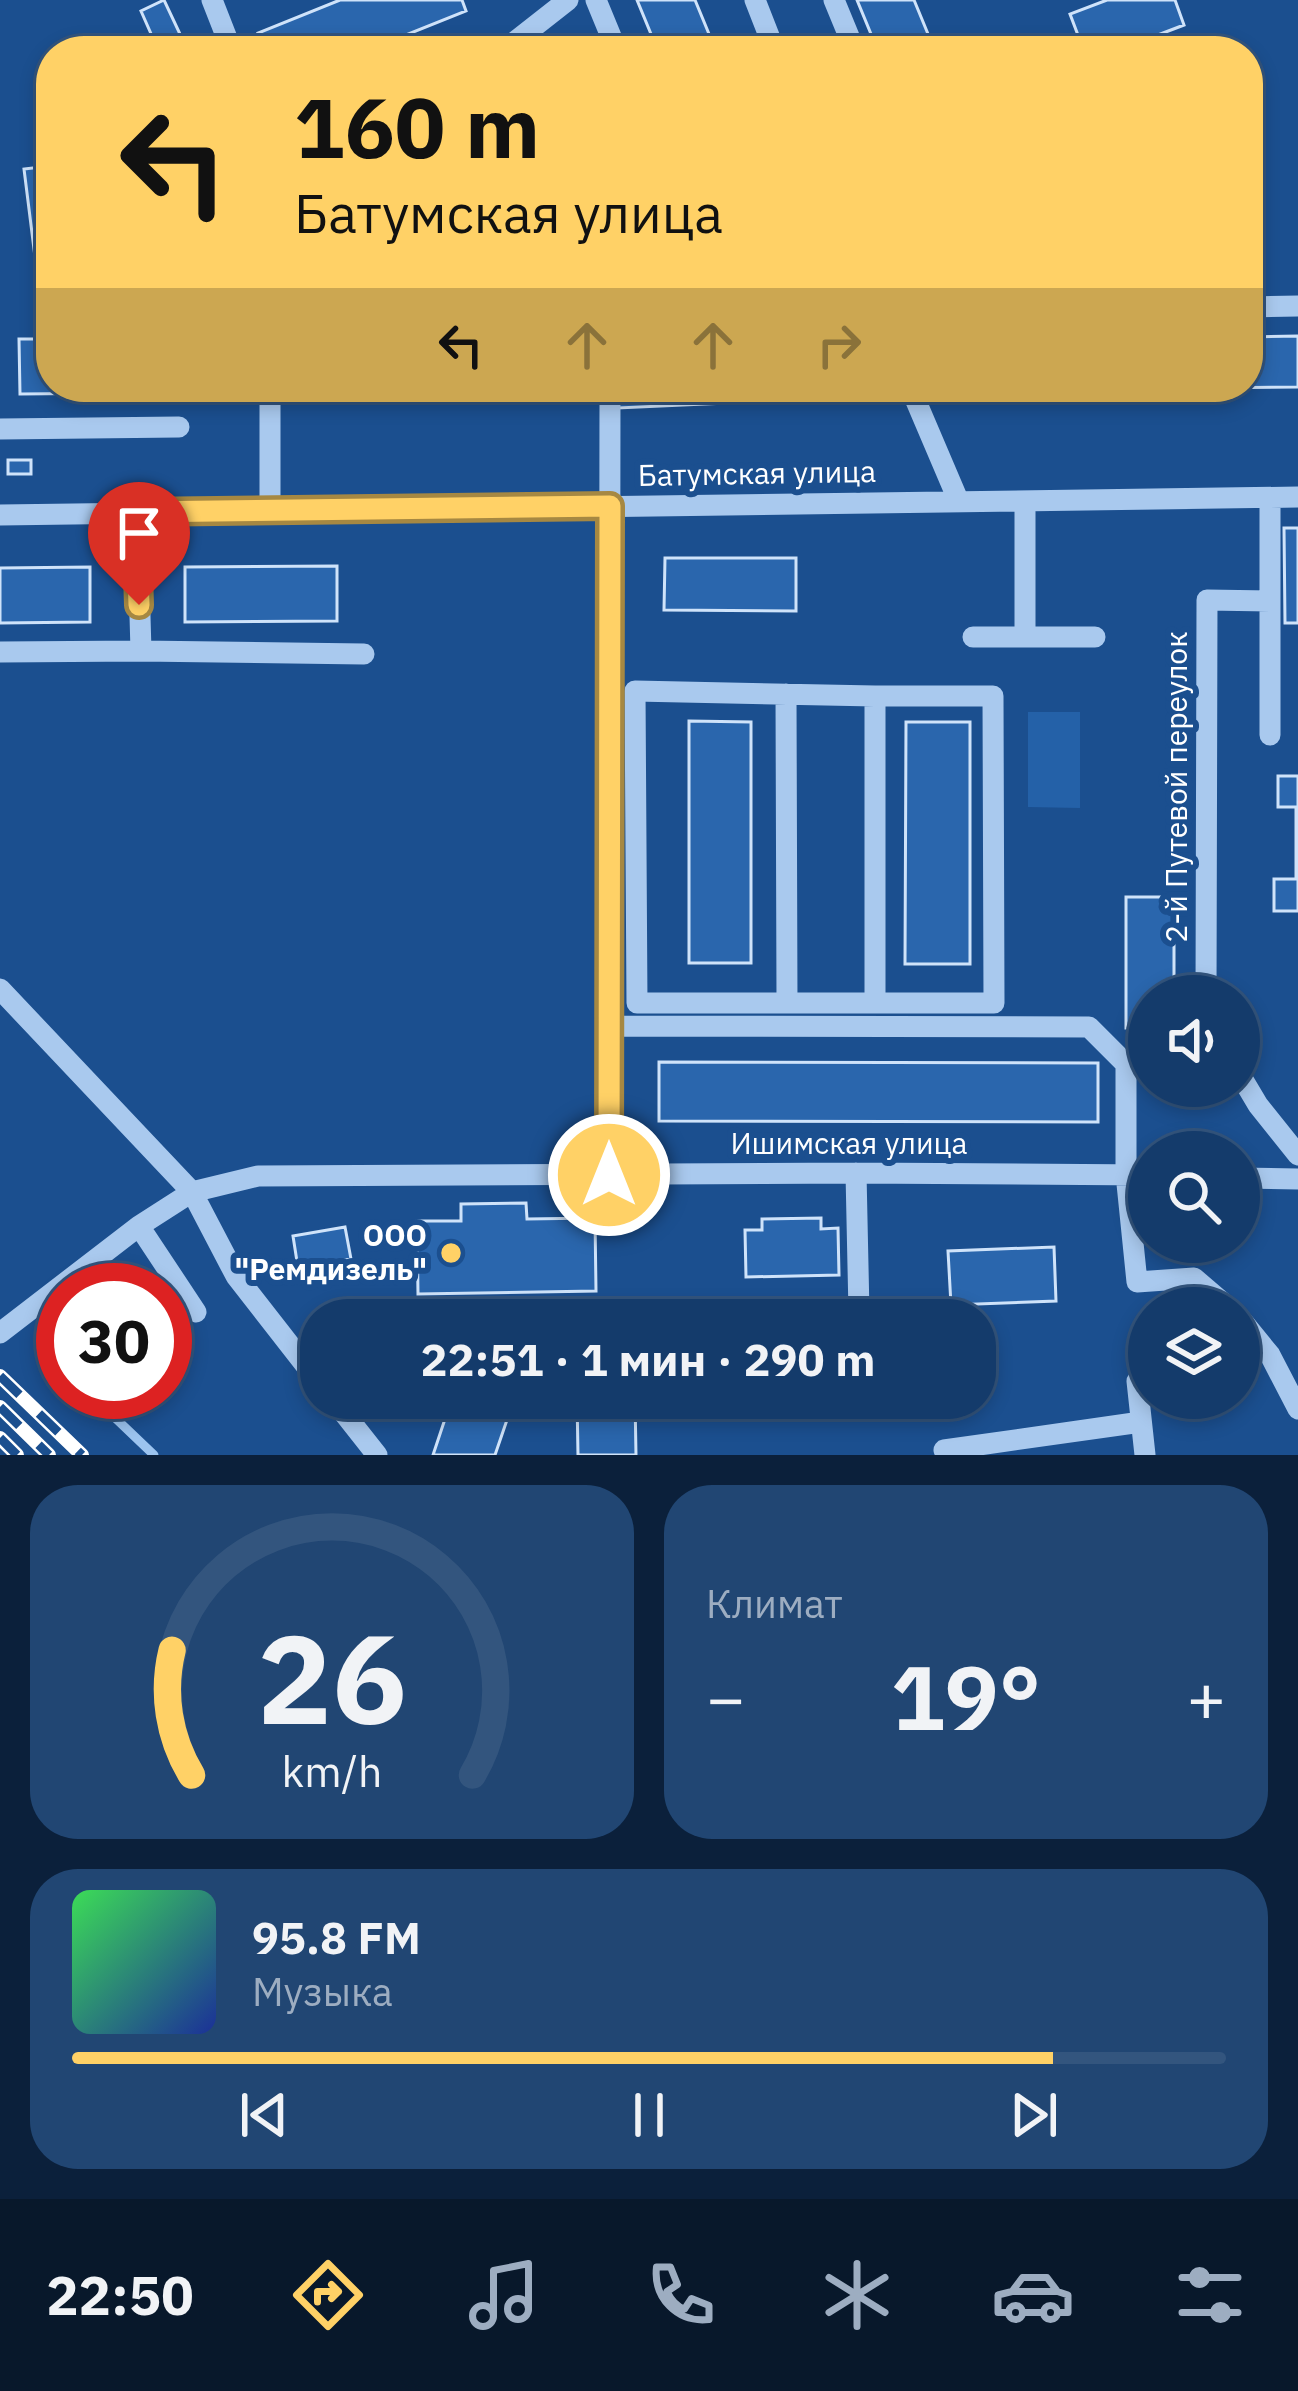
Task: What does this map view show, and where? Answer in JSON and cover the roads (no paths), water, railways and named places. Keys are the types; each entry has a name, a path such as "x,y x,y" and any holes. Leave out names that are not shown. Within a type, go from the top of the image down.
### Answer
{"street":[{"path":"212,0 226,36"},
{"path":"522,36 568,0"},
{"path":"596,0 611,36"},
{"path":"755,0 770,36"},
{"path":"834,0 849,36"},
{"path":"1263,307 1298,306"},
{"path":"270,402 270,510"},
{"path":"609,1175 610,402"},
{"path":"916,402 958,502"},
{"path":"0,429 179,427"},
{"name":"Батумская улица","path":"0,514 1298,497"},
{"path":"1270,498 1270,735"},
{"path":"1025,501 1025,637"},
{"path":"136,512 141,651"},
{"name":"2-й Путевой переулок","path":"1207,975 1207,600 1270,601"},
{"path":"973,637 1095,637"},
{"path":"0,652 364,654"},
{"path":"609,1026 636,1014 787,1002 994,1003 993,696 635,691 636,1014"},
{"path":"786,694 787,1002"},
{"path":"874,1002 875,696"},
{"path":"0,989 192,1192 236,1276 300,1357"},
{"path":"636,1014 1089,1027 1126,1064 1133,1131"},
{"path":"1260,1107 1298,1155"},
{"path":"856,1173 859,1299"},
{"name":"Ишимская улица","path":"0,1333 139,1226 192,1192 258,1176 1128,1174"},
{"path":"1260,1178 1298,1179"},
{"path":"139,1226 196,1312"},
{"path":"1137,1263 1137,1282 1194,1278 1204,1287"},
{"path":"1260,1343 1298,1408"},
{"path":"348,1419 376,1455"},
{"path":"1141,1419 1144,1455"},
{"path":"944,1450 1141,1422"}],"waterway":[{"path":"116,1419 154,1455"}],"railway":[{"path":"0,1376 82,1455"},
{"path":"0,1407 49,1455"},
{"path":"0,1438 17,1455"}],"place":[{"name":"ООО \"Ремдизель\"","path":"451,1253"}]}
